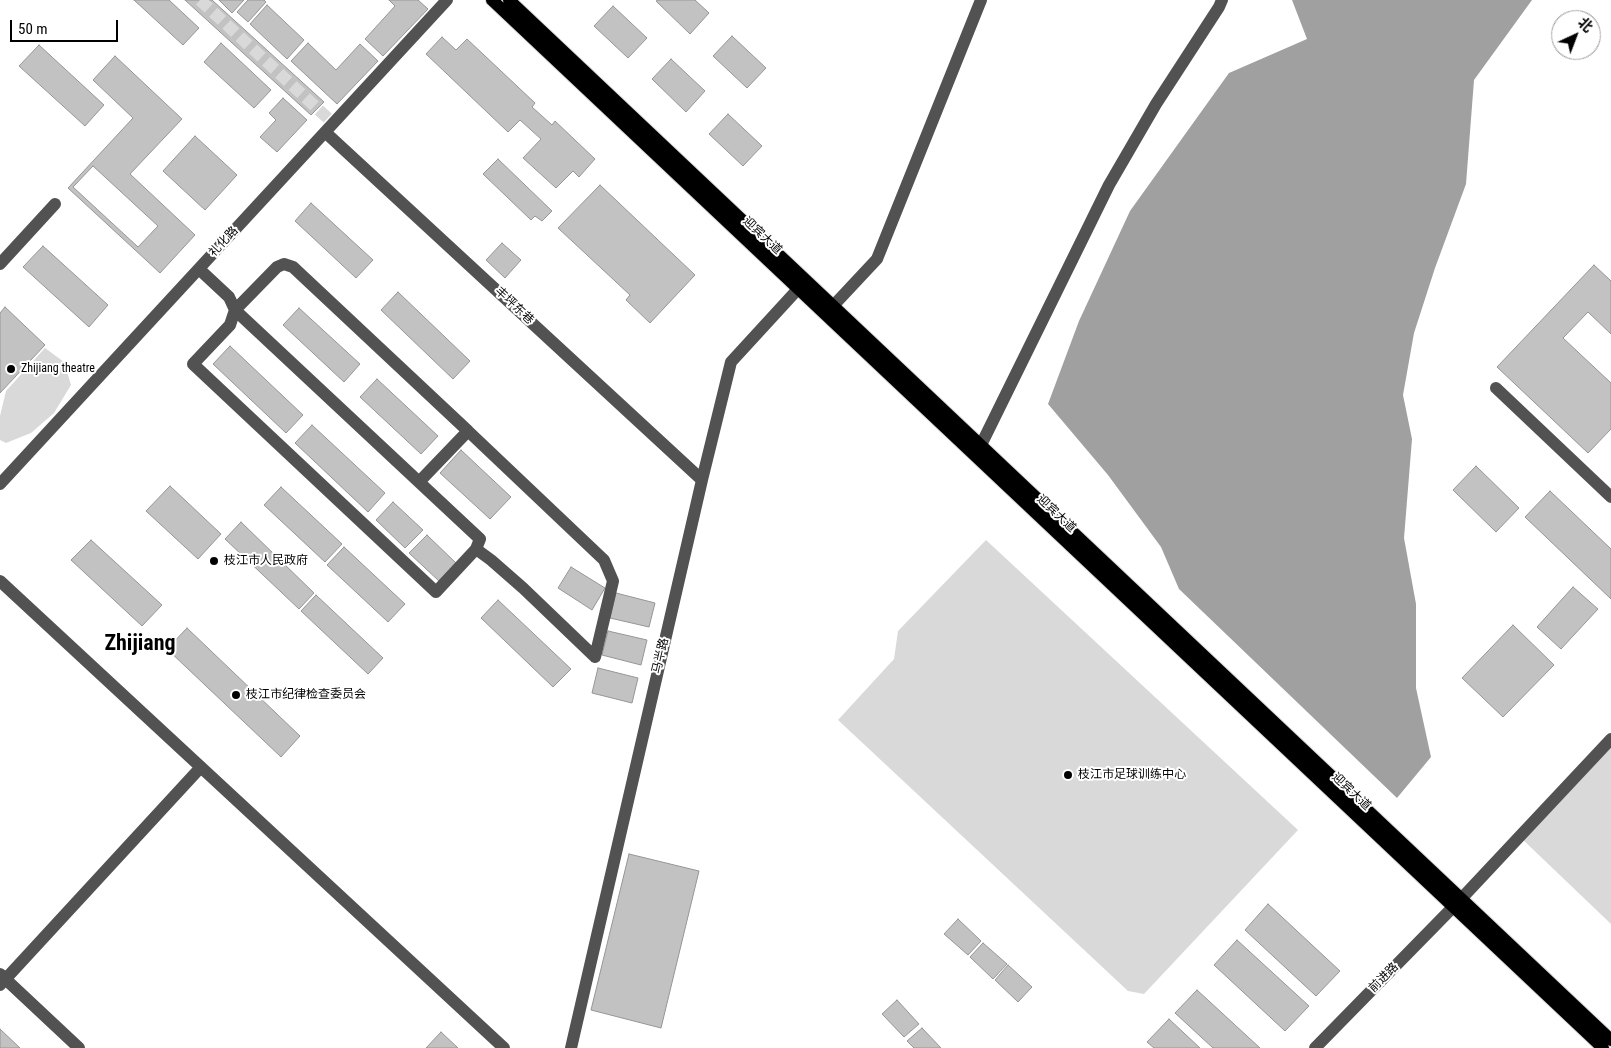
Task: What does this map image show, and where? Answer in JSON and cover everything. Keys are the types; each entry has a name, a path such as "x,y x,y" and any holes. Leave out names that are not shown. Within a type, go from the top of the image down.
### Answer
{"main road":[{"name":"迎宾大道","path":"492,0 798,289 1457,904 1611,1040"},
{"name":"迎宾大道","path":"509,0 981,445 1457,904 1603,1048"}],"street":[{"name":"礼化路","path":"0,484 447,0"},
{"path":"833,306 877,259 981,0"},
{"path":"981,445 1109,184 1156,104 1222,0"},
{"name":"丰坪东巷","path":"325,132 702,480"},
{"path":"0,264 55,204"},
{"path":"199,269 229,297 235,310 480,539 476,550 436,592 193,364 230,325 235,310 277,267 284,264 293,268 604,560 613,581 595,657 523,588 491,560 476,550"},
{"name":"马半路","path":"571,1048 731,362 798,289"},
{"path":"1496,388 1611,497"},
{"path":"419,482 468,431"},
{"path":"0,580 504,1048"},
{"name":"前进路","path":"1315,1048 1457,904 1611,740"},
{"path":"79,1048 2,980 201,767"}],"shaded area":[{"path":"1292,0 1532,0 1474,80 1466,184 1435,268 1414,333 1403,395 1412,439 1404,538 1416,604 1416,688 1431,757 1397,798 1179,589 1161,547 1108,475 1048,404 1079,321 1130,211 1229,73 1307,39"},
{"path":"45,348 64,362 71,385 54,413 31,433 6,443 0,440 0,416 6,391"},
{"name":"枝江市足球训练中心","path":"986,540 1298,830 1144,994 1128,991 838,720 894,659 898,631"},
{"path":"1611,739 1611,924 1520,837"}],"building":[{"path":"134,0 169,0 199,28 183,45"},
{"path":"185,0 212,0 324,102 311,115"},
{"path":"219,0 244,0 232,13"},
{"path":"248,0 264,0 266,2 248,22 237,12"},
{"path":"389,0 418,0 428,9 383,56 365,39 395,6"},
{"path":"695,0 709,13 690,34 656,1"},
{"path":"267,5 304,40 287,59 250,24"},
{"path":"613,6 647,38 628,58 594,26"},
{"path":"732,36 766,68 747,88 713,56"},
{"path":"442,37 456,50 467,39 535,103 532,107 552,125 555,121 595,159 579,177 573,171 556,188 523,158 541,139 520,120 508,132 426,54"},
{"path":"221,43 271,90 254,108 204,62"},
{"path":"308,43 336,70 360,44 378,61 337,104 291,61"},
{"path":"39,45 104,105 85,126 19,66"},
{"path":"115,56 182,119 130,174 195,235 160,273 68,188 133,118 93,80"},
{"path":"671,59 705,91 686,112 652,79"},
{"path":"283,98 307,120 277,152 260,137 276,120 269,113"},
{"path":"728,114 762,146 743,166 709,134"},
{"path":"195,136 237,175 205,210 163,171"},
{"path":"498,159 552,211 542,221 535,216 531,220 483,174"},
{"path":"93,166 158,226 138,247 73,187"},
{"path":"600,185 695,275 650,323 626,300 630,295 558,228"},
{"path":"311,203 373,260 356,278 295,221"},
{"path":"502,243 521,260 505,278 486,260"},
{"path":"43,246 108,305 89,327 23,267"},
{"path":"1594,265 1611,281 1611,334 1588,312 1563,338 1611,383 1611,429 1588,453 1497,367"},
{"path":"398,292 470,361 453,379 381,310"},
{"name":"Zhijiang theatre","path":"5,307 45,345 0,393 0,313"},
{"path":"299,308 360,364 344,382 283,325"},
{"path":"230,346 303,415 286,433 213,364"},
{"path":"377,379 438,436 421,454 360,397"},
{"path":"312,425 385,493 368,512 295,443"},
{"path":"461,450 511,497 490,519 440,473"},
{"path":"1476,466 1519,508 1496,532 1453,490"},
{"path":"170,486 221,534 198,559 146,511"},
{"path":"281,487 342,544 325,562 264,505"},
{"path":"1550,491 1611,549 1611,599 1525,517"},
{"path":"393,502 423,530 405,548 376,520"},
{"path":"241,522 314,593 299,609 225,539"},
{"path":"427,535 456,563 439,581 409,553"},
{"path":"91,540 162,605 142,626 71,560"},
{"path":"344,547 405,604 388,622 327,565"},
{"path":"571,567 605,588 592,610 558,588"},
{"path":"1573,587 1598,609 1561,649 1537,627"},
{"path":"616,593 655,603 649,627 610,618"},
{"path":"316,595 383,658 368,674 301,611"},
{"path":"498,600 571,669 553,687 481,618"},
{"path":"1513,625 1554,665 1503,717 1462,678"},
{"name":"枝江市纪律检查委员会","path":"187,628 300,736 281,757 167,649"},
{"path":"608,631 647,640 641,665 602,655"},
{"path":"598,668 638,678 632,703 592,693"},
{"path":"629,854 699,871 661,1028 591,1010"},
{"path":"1268,904 1340,971 1316,996 1245,930"},
{"path":"958,919 981,941 968,955 944,934"},
{"path":"1237,940 1309,1006 1285,1031 1214,965"},
{"path":"983,943 1007,964 993,979 970,957"},
{"path":"1008,965 1032,987 1018,1002 995,980"},
{"path":"1197,990 1260,1048 1213,1048 1175,1013"},
{"path":"897,1000 919,1024 904,1037 882,1014"},
{"path":"1169,1019 1200,1048 1154,1048 1147,1042"},
{"path":"922,1028 941,1048 914,1048 907,1041"},
{"path":"0,1029 20,1048 0,1048"},
{"path":"441,1032 458,1048 426,1048"}],"tunnel":[{"path":"200,0 333,123"}],"place":[{"name":"Zhijiang theatre","path":"11,369"},
{"name":"枝江市人民政府","path":"214,561"},
{"name":"枝江市纪律检查委员会","path":"236,695"},
{"name":"枝江市足球训练中心","path":"1068,775"}],"district":[{"name":"Zhijiang","path":"140,644"}]}
